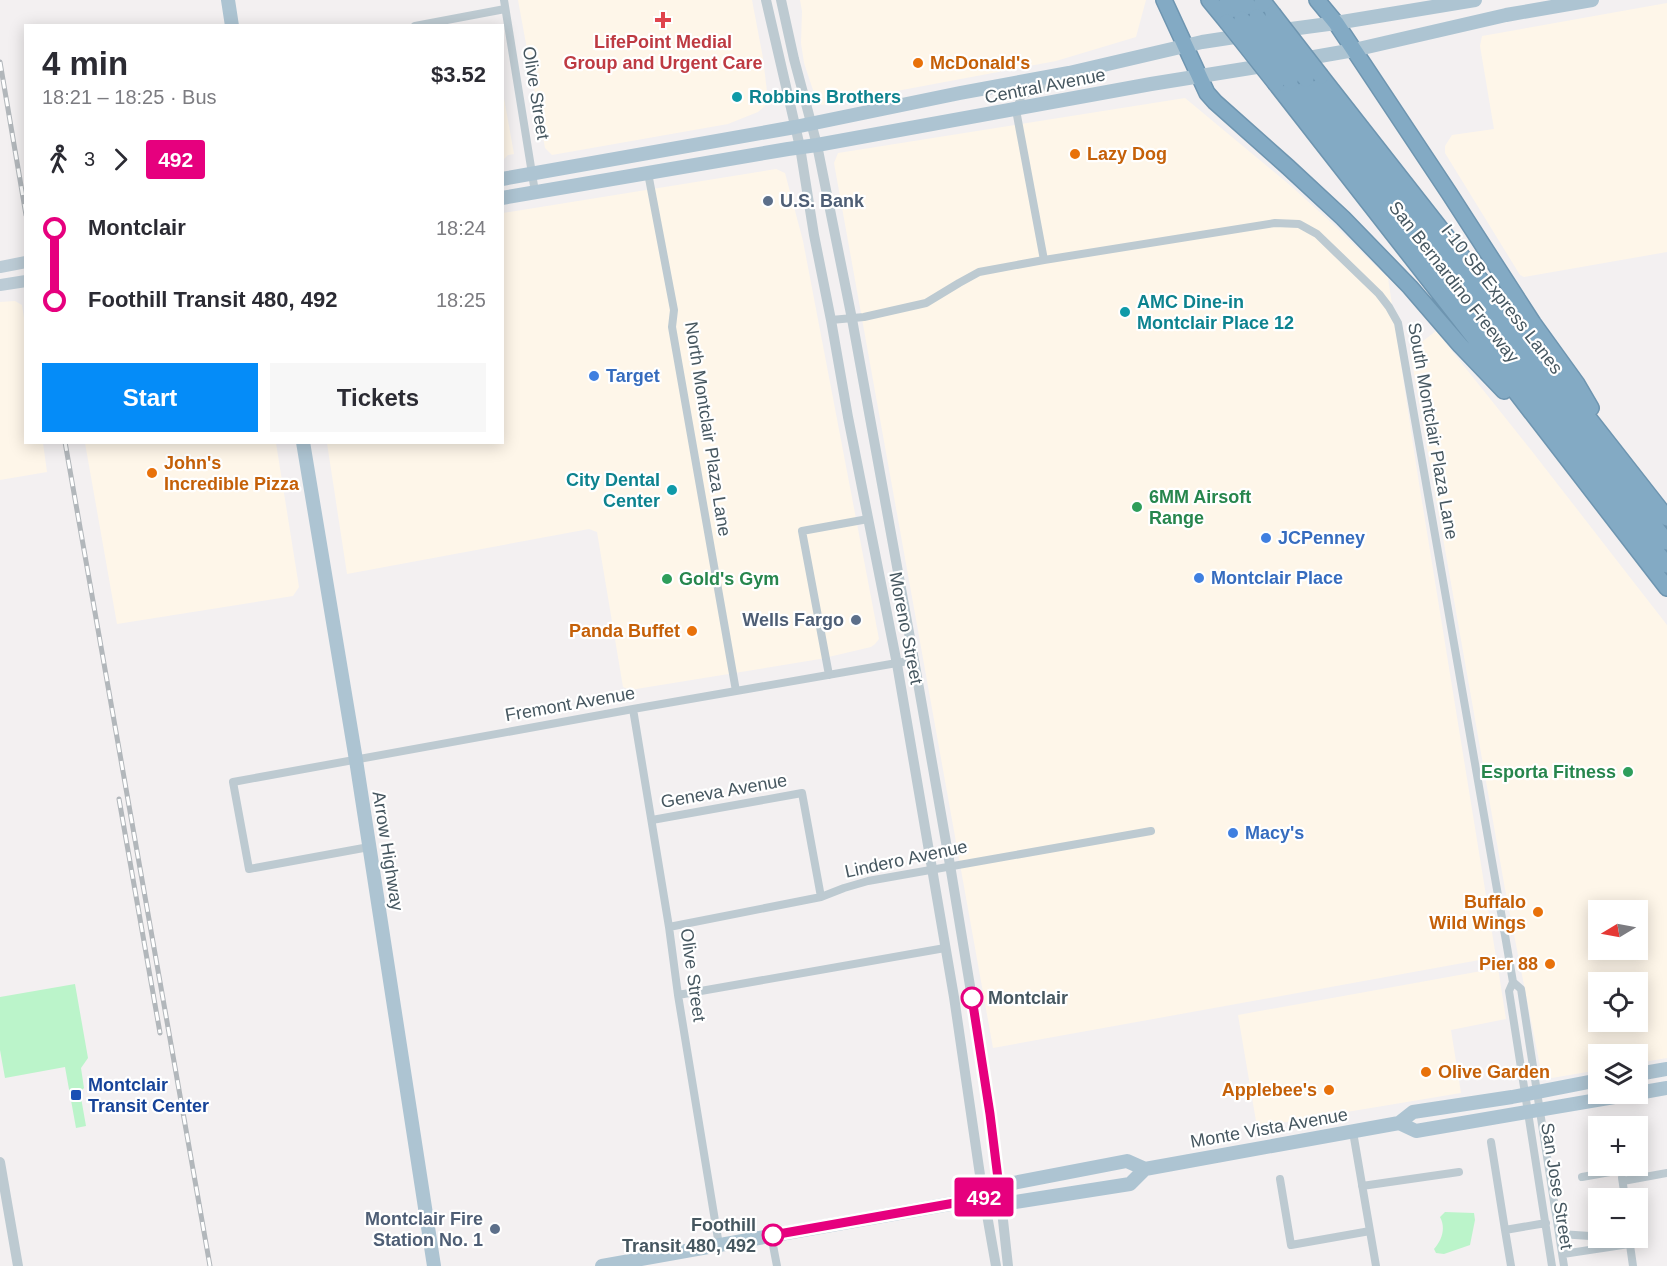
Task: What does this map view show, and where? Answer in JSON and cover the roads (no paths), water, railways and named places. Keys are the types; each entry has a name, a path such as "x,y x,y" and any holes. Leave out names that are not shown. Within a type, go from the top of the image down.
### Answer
{"highway":[{"path":"1164,0 1207,93 1306,183 1385,261 1561,452"},
{"name":"San Bernardino Freeway","path":"1209,0 1242,19 1283,83 1561,452 1667,588"},
{"path":"1227,0 1242,19 1314,78"},
{"path":"1242,19 1244,0"},
{"name":"San Bernardino Freeway","path":"1262,0 1314,78 1667,518"},
{"path":"1317,0 1336,23 1545,342 1576,384 1622,460"},
{"name":"I-10 SB Express Lanes","path":"1314,78 1667,542"},
{"name":"I-10 SB Express Lanes","path":"1283,83 1378,192 1667,565"}],"main road":[{"path":"228,0 232,24"},
{"name":"Central Avenue","path":"504,179 795,128 960,93 1069,73 1203,42 1475,0"},
{"name":"Central Avenue","path":"504,198 1354,50 1506,15 1592,0"},
{"path":"0,267 24,262"},
{"path":"0,285 24,281"},
{"name":"Arrow Highway","path":"303,444 356,760 434,1266"},
{"path":"1648,1072 1667,1069"},
{"name":"Monte Vista Avenue","path":"1000,1195 1013,1183 1116,1163 1127,1161 1145,1169 1399,1123 1413,1112 1588,1082"},
{"path":"1648,1091 1667,1088"},
{"name":"Monte Vista Avenue","path":"1399,1123 1416,1131 1588,1102"},
{"name":"Monte Vista Avenue","path":"602,1266 985,1197 1000,1195 1015,1202 1130,1184 1145,1169"}],"street":[{"name":"Moreno Street","path":"766,0 800,147 848,417 897,664 996,1266"},
{"name":"Moreno Street","path":"781,0 817,145 852,319 951,866 990,1114 1008,1266"},
{"path":"423,24 504,4"},
{"name":"Olive Street","path":"504,4 535,192"},
{"path":"1044,260 1016,110 1022,95 1045,87 1069,73"},
{"name":"North Montclair Plaza Lane","path":"648,173 674,310 672,327 736,691"},
{"name":"South Montclair Plaza Lane","path":"831,320 852,319 926,303 979,272 1275,223 1299,224 1317,234 1369,283 1389,307 1398,323 1513,982 1509,991 1534,1111"},
{"path":"829,675 802,531 868,519"},
{"name":"Fremont Avenue","path":"369,848 249,869 233,782 914,660"},
{"name":"Olive Street","path":"633,709 719,1245"},
{"name":"Geneva Avenue","path":"652,820 802,793 821,897"},
{"name":"Lindero Avenue","path":"669,927 821,897 862,882 1151,831"},
{"path":"678,995 945,948"},
{"name":"San Jose Street","path":"1534,1111 1552,1266"},
{"name":"San Jose Street","path":"1534,1111 1560,1234 1564,1266"},
{"path":"1353,1132 1376,1266"},
{"path":"1491,1142 1511,1266"},
{"path":"0,1162 18,1266"},
{"path":"1362,1186 1459,1172"},
{"path":"1623,1181 1667,1173"},
{"path":"1582,1177 1588,1176"},
{"path":"1622,1176 1623,1188"},
{"path":"1280,1179 1291,1245 1370,1231"},
{"path":"1505,1230 1546,1223"},
{"path":"1560,1234 1588,1236"},
{"path":"771,1235 777,1266"},
{"path":"1563,1254 1593,1248"},
{"path":"1630,1248 1633,1266"}],"railway":[{"path":"0,62 24,203"},
{"path":"65,444 210,1266"},
{"path":"119,799 160,1033"}],"place":[{"name":"LifePoint Medial Group and Urgent Care","path":"663,20"},
{"name":"McDonald's","path":"918,63"},
{"name":"Robbins Brothers","path":"737,97"},
{"name":"Lazy Dog","path":"1075,154"},
{"name":"U.S. Bank","path":"768,201"},
{"name":"AMC Dine-in Montclair Place 12","path":"1125,312"},
{"name":"Target","path":"594,376"},
{"name":"John's Incredible Pizza","path":"152,473"},
{"name":"City Dental Center","path":"672,490"},
{"name":"6MM Airsoft Range","path":"1137,507"},
{"name":"JCPenney","path":"1266,538"},
{"name":"Montclair Place","path":"1199,578"},
{"name":"Gold's Gym","path":"667,579"},
{"name":"Wells Fargo","path":"856,620"},
{"name":"Panda Buffet","path":"692,631"},
{"name":"Esporta Fitness","path":"1628,772"},
{"name":"Macy's","path":"1233,833"},
{"name":"Buffalo Wild Wings","path":"1538,912"},
{"name":"Pier 88","path":"1550,964"},
{"name":"Montclair","path":"972,998"},
{"name":"Olive Garden","path":"1426,1072"},
{"name":"Applebee's","path":"1329,1090"},
{"name":"Montclair Transit Center","path":"76,1095"},
{"name":"Montclair Fire Station No. 1","path":"495,1229"},
{"name":"Foothill Transit 480, 492","path":"773,1235"}]}
